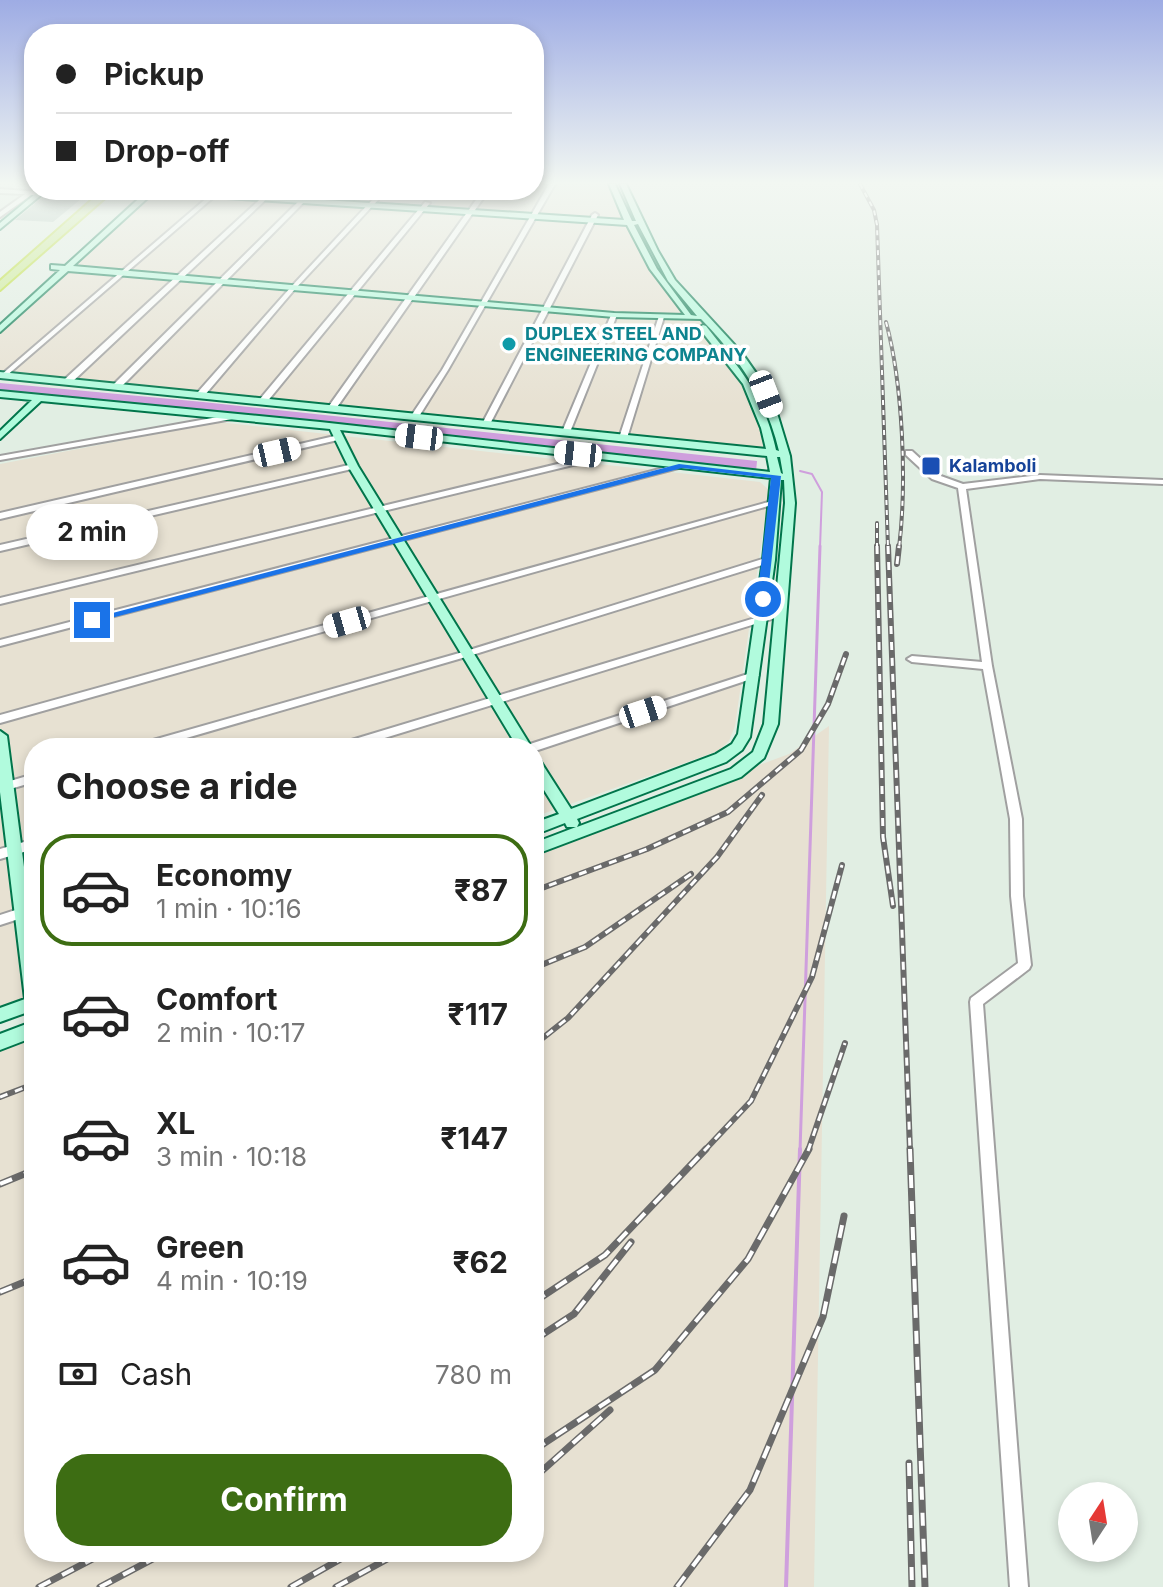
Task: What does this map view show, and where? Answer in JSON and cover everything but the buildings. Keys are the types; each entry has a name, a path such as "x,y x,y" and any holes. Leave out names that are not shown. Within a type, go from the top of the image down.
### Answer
{"highway":[{"path":"0,280 26,258"},
{"path":"0,287 32,258"}],"street":[{"path":"0,317 64,258"},
{"path":"0,329 77,258"},
{"path":"2,375 141,258"},
{"path":"68,381 203,258"},
{"path":"117,386 245,258"},
{"path":"201,394 321,258"},
{"path":"263,401 381,258"},
{"path":"332,408 436,258"},
{"path":"415,416 508,258"},
{"path":"486,424 574,258"},
{"path":"648,258 662,285 702,326 747,384 779,455"},
{"path":"544,846 699,790 736,773 759,755 771,724 778,614 790,503 766,394 752,372 666,272 659,258"},
{"path":"54,267 614,315 705,319"},
{"path":"566,432 614,315"},
{"path":"623,438 661,317"},
{"path":"2,375 779,455"},
{"path":"0,394 229,417 336,432 783,474"},
{"path":"2,431 39,398"},
{"path":"0,458 229,417"},
{"path":"336,432 353,466 519,738"},
{"path":"0,516 336,432"},
{"path":"909,453 935,477 962,487 1040,477 1163,482"},
{"path":"0,601 599,456"},
{"path":"0,548 353,466"},
{"path":"0,643 682,466"},
{"path":"544,825 721,758 737,747 749,722 775,503 783,474"},
{"path":"962,487 987,666 1016,819 1017,896 1025,965 976,1002 1019,1587"},
{"path":"0,719 775,503"},
{"path":"174,738 466,654 769,560"},
{"path":"371,738 778,614"},
{"path":"912,659 987,666"},
{"path":"544,744 754,675"},
{"path":"0,736 7,852 24,900"},
{"path":"544,779 577,834"},
{"path":"3,787 24,781"},
{"path":"0,920 24,912"},
{"path":"0,1015 24,1007"},
{"path":"0,1042 24,1033"}],"shaded area":[{"path":"80,258 651,258 722,349 755,405 767,448 0,372 0,333"},
{"path":"0,383 757,461 756,472 570,449 0,392"},
{"path":"218,422 760,482 769,490 735,726 729,741 718,751 544,813 544,738 24,738 24,1001 0,1009 0,464"},
{"path":"829,726 814,1587 0,1587 0,1044 24,1036 24,1562 544,1562 544,845 789,754"}],"waterway":[{"path":"800,471 812,474 822,492 820,548"},
{"path":"800,1151 820,546"},
{"path":"786,1587 800,1149"}],"railway":[{"path":"878,258 888,548"},
{"path":"886,322 892,347 902,434 903,494 899,548"},
{"path":"877,523 877,546"},
{"path":"877,546 883,837 893,906"},
{"path":"888,546 910,1151"},
{"path":"897,564 899,546"},
{"path":"544,887 647,849 728,812 801,750 828,704 846,654"},
{"path":"544,1037 568,1018 717,857 762,795"},
{"path":"704,1151 751,1101 812,977 842,865"},
{"path":"544,964 585,947 691,874"},
{"path":"808,1150 845,1043"},
{"path":"0,1097 24,1088"},
{"path":"544,1295 605,1255 706,1149"},
{"path":"910,1149 925,1587"},
{"path":"544,1443 655,1370 748,1259 808,1150"},
{"path":"0,1184 24,1174"},
{"path":"677,1587 750,1490 823,1317 844,1216"},
{"path":"544,1334 574,1314 631,1242"},
{"path":"0,1292 24,1282"},
{"path":"544,1469 610,1410"},
{"path":"909,1463 912,1587"},
{"path":"39,1587 87,1562"},
{"path":"100,1587 147,1562"},
{"path":"291,1587 335,1562"},
{"path":"336,1587 382,1562"}],"place":[{"name":"DUPLEX STEEL AND ENGINEERING COMPANY","path":"509,344"},
{"name":"Kalamboli","path":"931,466"}],"route":[{"path":"92,620 682,466 776,476 763,599"}]}
